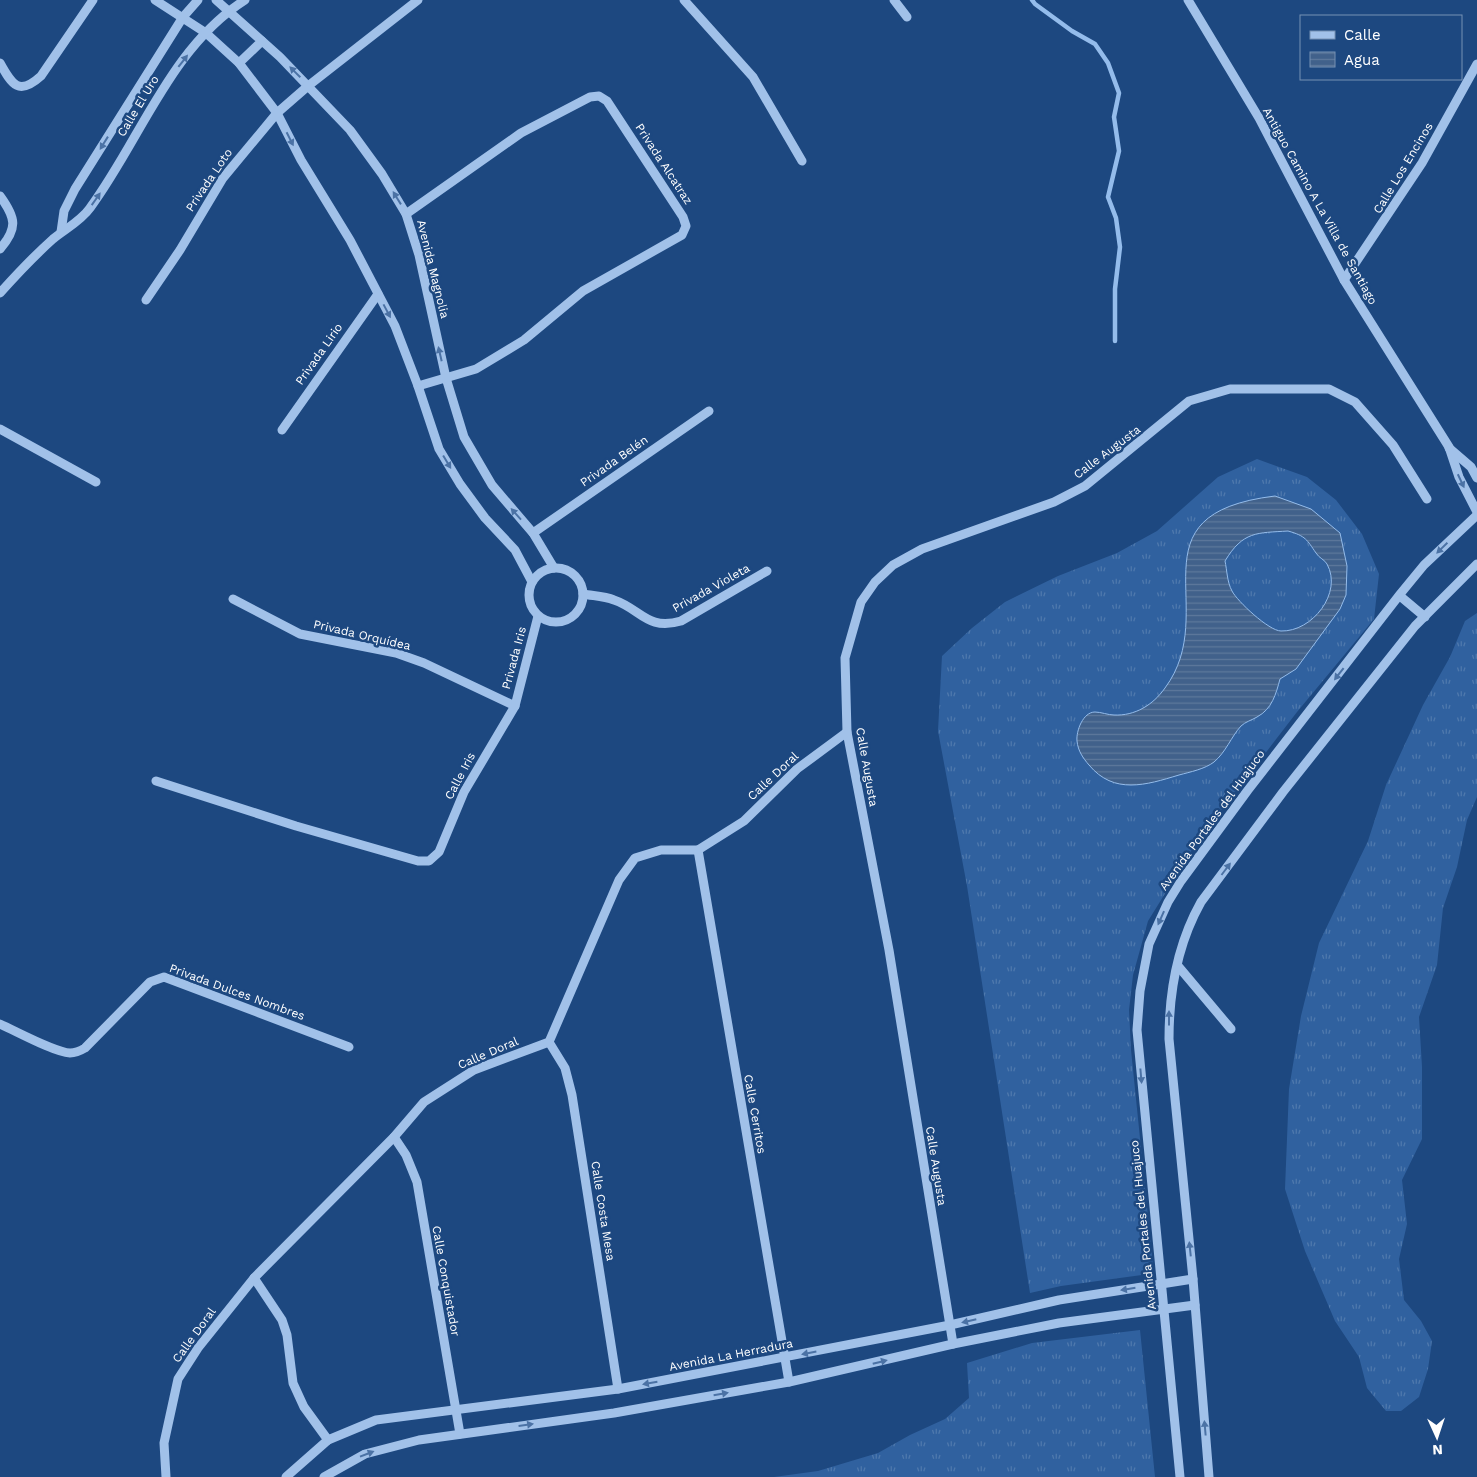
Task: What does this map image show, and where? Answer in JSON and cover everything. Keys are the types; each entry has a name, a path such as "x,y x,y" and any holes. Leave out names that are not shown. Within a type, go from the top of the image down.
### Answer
{"street":[{"path":"0,63 10,81 17,86 24,87 41,76 93,0"},
{"path":"155,0 206,33 239,63 277,113 300,160 350,240 395,326 439,449 485,518 514,550 532,582"},
{"name":"Calle El Uro","path":"62,232 64,211 75,189 183,17 198,0"},
{"name":"Avenida Magnolia","path":"216,0 262,41 350,130 382,174 406,214 419,255 446,378 464,437 492,485 533,533 554,568"},
{"name":"Calle El Uro","path":"0,293 30,260 89,210 159,94 182,61 229,10 245,0"},
{"name":"Privada Loto","path":"146,300 180,250 224,178 277,113 308,86 418,0"},
{"path":"684,0 753,77 802,161"},
{"path":"894,0 907,17"},
{"name":"Antiguo Camino A La Villa de Santiago","path":"1188,0 1259,118 1344,280 1449,448 1458,477 1477,514"},
{"path":"239,63 262,41"},
{"name":"Calle Los Encinos","path":"1344,280 1422,163 1477,64"},
{"name":"Privada Alcatraz","path":"406,214 520,133 590,97 599,96 607,101 686,221 685,232 682,235 583,291 524,340 476,369 418,386"},
{"path":"0,196 11,213 13,221 10,238 0,249"},
{"name":"Privada Lirio","path":"282,430 378,294"},
{"name":"Calle Augusta","path":"953,1344 888,950 847,732 845,658 862,602 875,582 893,565 922,549 1054,502 1084,486 1190,401 1230,389 1329,389 1355,402 1394,445 1427,499"},
{"name":"Privada Belén","path":"533,533 710,411"},
{"path":"0,429 96,482"},
{"name":"Antiguo Camino A La Villa de Santiago","path":"1449,448 1471,467 1477,478"},
{"name":"Avenida Portales del Huajuco","path":"1180,1477 1136,1030 1140,991 1149,944 1168,902 1181,881 1248,790 1424,565 1477,514"},
{"path":"1209,1477 1194,1279 1169,1038 1169,1005 1178,966 1192,919 1201,902 1284,792 1425,617 1477,564"},
{"path":"554,568 571,572 581,585 583,594 578,610 565,621 547,621 538,616 528,600 532,582 538,574 554,568"},
{"name":"Privada Violeta","path":"583,594 615,600 650,622 671,624 681,621 767,571"},
{"path":"1400,596 1425,617"},
{"name":"Privada Orquídea","path":"233,599 300,634 396,654 424,663 515,706"},
{"name":"Privada Iris","path":"515,706 538,616"},
{"name":"Calle Iris","path":"156,782 296,826 425,862 432,859 439,852 464,792 515,706"},
{"name":"Calle Doral","path":"698,850 744,821 797,769 847,732"},
{"path":"549,1042 626,867 635,858 661,850 698,850"},
{"name":"Calle Cerritos","path":"698,850 783,1358 789,1382"},
{"path":"1178,966 1230,1029"},
{"name":"Privada Dulces Nombres","path":"0,1024 56,1049 68,1053 76,1052 85,1048 150,982 164,977 349,1047"},
{"name":"Calle Doral","path":"166,1477 164,1443 178,1379 198,1348 254,1278 394,1137 424,1102 474,1070 549,1042"},
{"name":"Calle Costa Mesa","path":"549,1042 565,1068 572,1095 618,1389"},
{"name":"Calle Conquistador","path":"394,1137 406,1155 417,1182 460,1434"},
{"path":"254,1278 282,1320 287,1335 293,1383 304,1407 328,1440"},
{"name":"Avenida La Herradura","path":"286,1477 328,1440 376,1420 618,1389 950,1325 1059,1300 1194,1279"},
{"path":"324,1477 364,1454 418,1440 614,1413 789,1382 953,1344 1059,1323 1196,1305"}],"green space":[{"path":"1257,459 1307,477 1336,500 1362,534 1379,574 1374,619 1297,712 1197,842 1148,921 1133,975 1129,1010 1131,1050 1153,1266 1149,1274 1061,1286 1030,1293 967,886 938,731 942,656 972,628 1005,602 1058,576 1117,553 1157,531 1218,477"},
{"path":"1477,613 1477,797 1467,820 1457,867 1443,908 1437,965 1419,1017 1422,1067 1422,1139 1402,1180 1407,1224 1399,1259 1404,1300 1421,1321 1432,1341 1428,1369 1419,1397 1401,1411 1386,1411 1367,1388 1359,1357 1335,1321 1305,1251 1285,1189 1289,1089 1301,1016 1319,943 1368,841 1386,785 1423,705 1450,657 1465,621"},
{"path":"1140,1330 1155,1477 774,1477 818,1471 878,1453 910,1435 945,1419 969,1398 967,1363 1032,1343"}],"water":[{"path":"1275,496 1311,509 1340,533 1347,566 1346,595 1340,609 1296,669 1280,679 1275,696 1266,710 1241,726 1222,754 1214,762 1206,767 1155,782 1131,785 1109,781 1089,765 1083,757 1078,745 1079,727 1087,715 1091,713 1122,715 1143,708 1155,700 1165,688 1180,658 1186,628 1186,570 1190,544 1203,523 1230,506","holes":["1288,531 1305,539 1317,555 1326,563 1331,575 1331,587 1322,609 1313,618 1293,630 1281,631 1262,621 1235,596 1229,584 1225,561 1238,544 1245,539 1259,533"]}],"waterway":[{"path":"1032,0 1072,31 1095,44 1108,63 1119,93 1114,117 1119,151 1108,197 1116,218 1120,247 1115,289 1115,341"}]}
